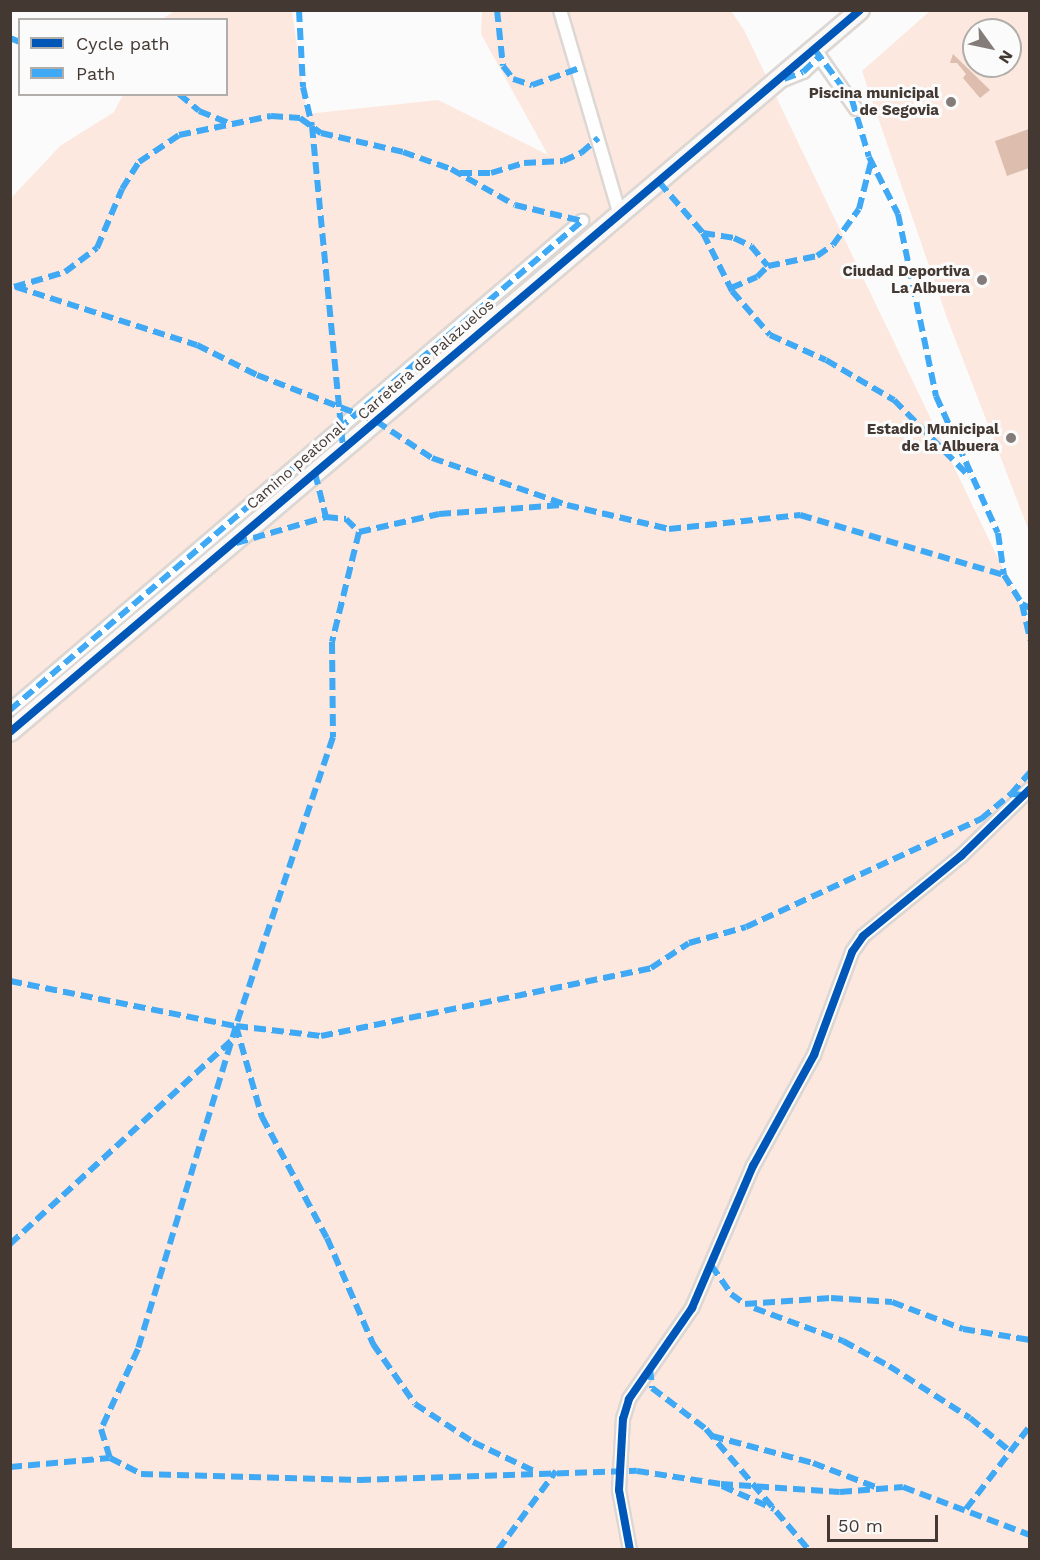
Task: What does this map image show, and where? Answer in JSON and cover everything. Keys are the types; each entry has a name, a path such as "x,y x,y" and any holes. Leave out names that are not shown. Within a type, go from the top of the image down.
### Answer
{"street":[{"path":"560,10 620,214"},
{"name":"Carretera de Palazuelos","path":"10,732 778,80 817,53 860,10"},
{"path":"817,53 856,109"},
{"name":"Camino peatonal","path":"10,710 582,221"},
{"path":"630,1550 619,1490 623,1419 629,1399 692,1308 753,1166 814,1055 852,952 863,936 961,856 1029,789"}],"shaded area":[{"path":"175,11 292,11 307,114 438,100 548,155 481,34 482,11 731,11 744,30 1029,623 1029,1549 11,1550 10,209 13,196 60,146 114,112 122,96 228,96 228,18 164,18"},
{"name":"Ciudad Deportiva La Albuera","path":"930,11 1029,11 1029,531 947,318 862,71"},
{"path":"953,54 962,63 962,69 957,63 950,63"},
{"path":"963,78 978,78 990,90 980,98"},
{"path":"1029,129 1029,168 1007,176 995,141"}],"marked path":[{"path":"299,10 303,87 312,126 343,449"},
{"path":"497,10 503,66 513,79 532,85 577,69"},
{"path":"10,38 18,41"},
{"path":"815,50 852,100 869,157 898,214 936,396 998,533 1004,575 1022,604 1030,608"},
{"path":"784,79 803,72 820,56"},
{"path":"181,96 199,111 231,124"},
{"path":"14,287 65,272 97,248 122,189 139,162 179,135 271,116 300,118 321,133 403,152 451,169 515,205 582,221"},
{"path":"460,173 491,173 524,163 563,161 581,153 598,138"},
{"path":"659,182 703,233 734,238 751,246 768,266 817,256 833,245 859,209 871,162"},
{"path":"10,710 582,221"},
{"path":"703,233 732,291 770,335 826,360 894,400 970,477"},
{"path":"731,288 757,277 768,266"},
{"path":"16,287 197,345 257,375 376,421 432,458 567,505 669,529 800,515 1004,575"},
{"path":"315,473 326,517 346,519 359,532 332,642 333,737 236,1026 138,1349 101,1429 110,1458 141,1474 359,1480 637,1471 721,1484 840,1492 903,1487 1030,1535"},
{"path":"359,532 439,514 561,505"},
{"path":"236,543 326,517"},
{"path":"1022,604 1030,640"},
{"path":"1011,794 1030,772"},
{"path":"10,981 236,1026 321,1036 651,968 689,943 746,927 981,819 1011,794 1025,795"},
{"path":"236,1026 262,1117 327,1238 373,1344 415,1404 473,1442 534,1471"},
{"path":"10,1244 231,1041"},
{"path":"711,1265 731,1294 745,1304 831,1298 892,1302 963,1329 1030,1340"},
{"path":"754,1308 843,1341 889,1366 970,1418 1011,1452"},
{"path":"650,1368 652,1388 706,1429 809,1550"},
{"path":"966,1509 1030,1426"},
{"path":"712,1436 813,1463 878,1488"},
{"path":"10,1467 110,1458"},
{"path":"498,1550 556,1471"},
{"path":"722,1486 774,1509"}],"cycle path":[{"path":"10,732 860,10"},
{"path":"630,1550 619,1490 623,1419 629,1399 692,1308 753,1166 814,1055 852,952 863,936 961,856 1030,789"}],"place":[{"name":"Piscina municipal de Segovia","path":"951,102"},
{"name":"Ciudad Deportiva La Albuera","path":"982,280"},
{"name":"Estadio Municipal de la Albuera","path":"1011,438"}]}
